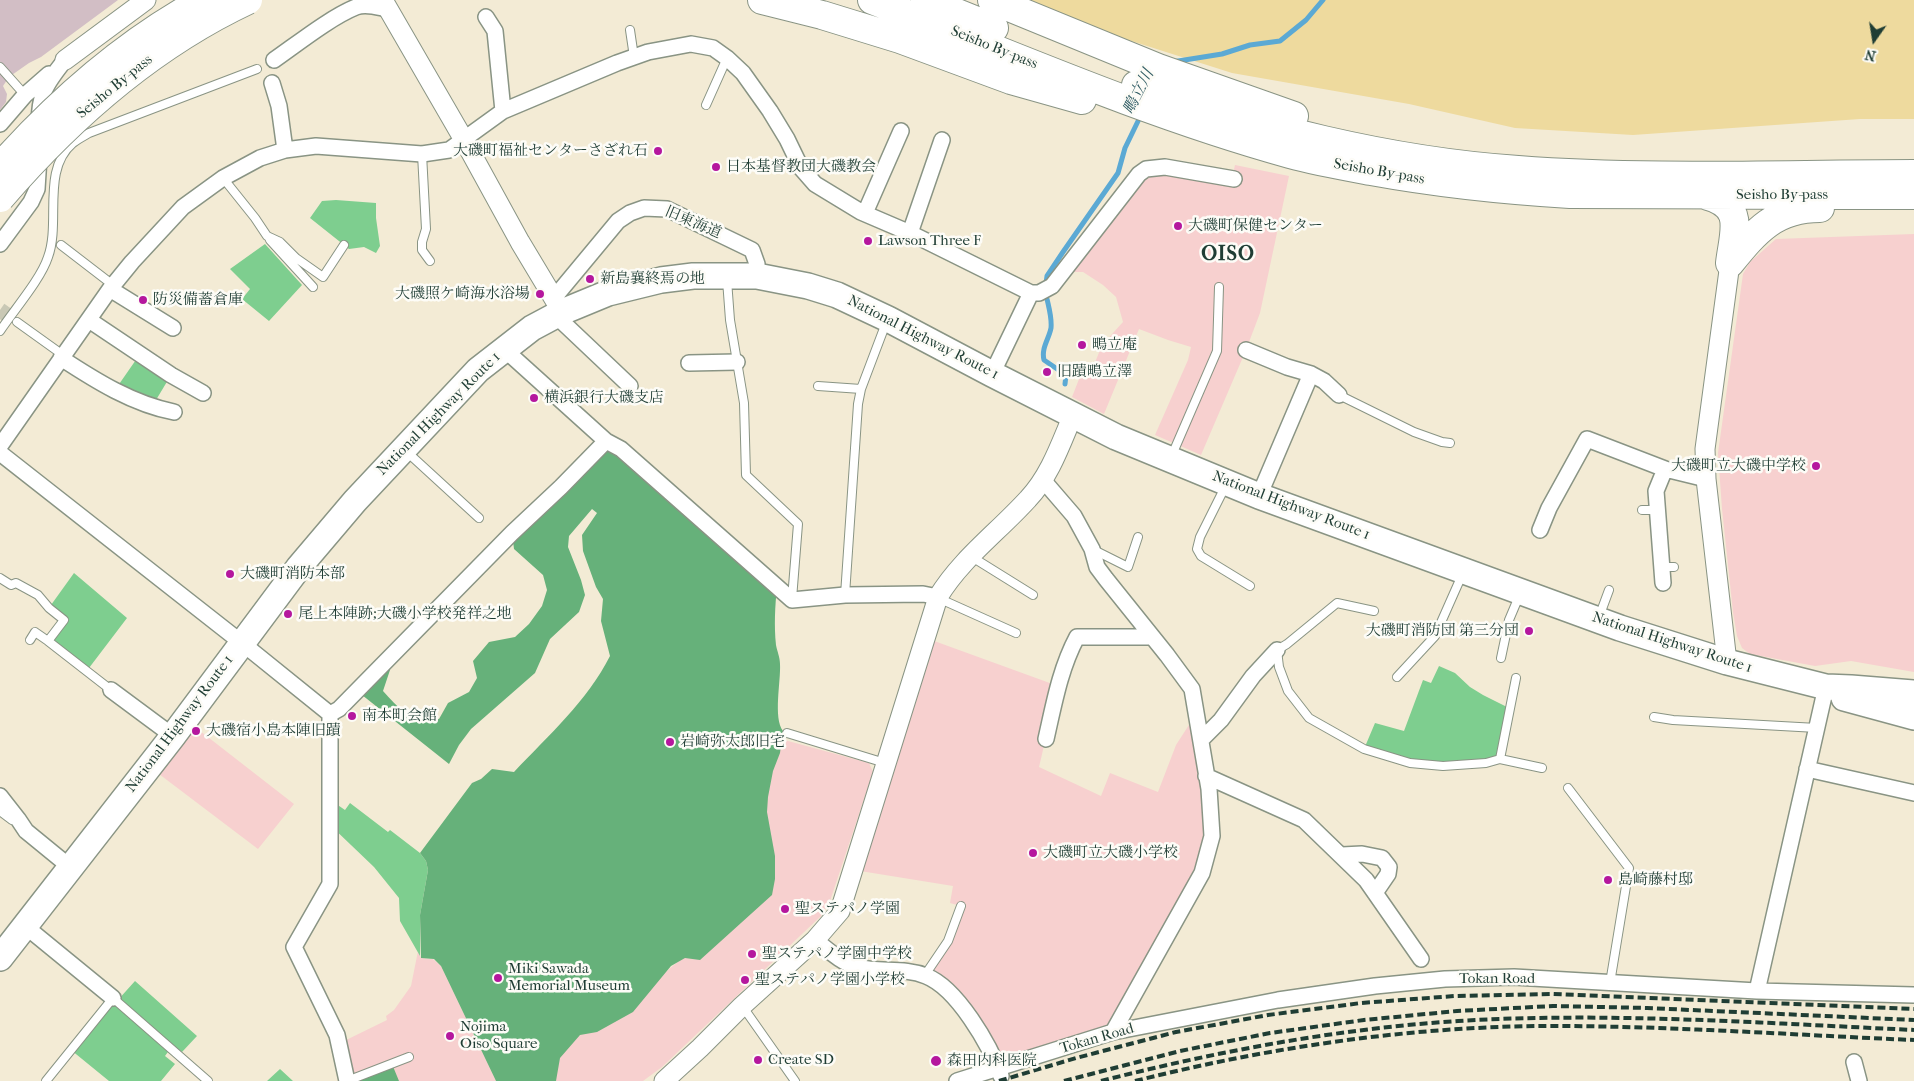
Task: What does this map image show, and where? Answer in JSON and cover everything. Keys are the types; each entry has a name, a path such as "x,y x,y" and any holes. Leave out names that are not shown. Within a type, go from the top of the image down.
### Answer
{"highway":[{"name":"Seisho By-pass","path":"0,168 49,116 94,75 134,44 204,0"},
{"name":"Seisho By-pass","path":"0,198 68,125 108,91 173,42 248,0"},
{"path":"762,0 822,15 1020,82 1091,103 1170,117"},
{"name":"Seisho By-pass","path":"872,0 1170,117 1328,125 1433,146 1518,157 1612,162 1731,174 1914,174"},
{"name":"Seisho By-pass","path":"925,0 1129,82 1245,120 1291,154 1423,180 1520,191 1570,194 1914,194"},
{"path":"992,0 1158,68 1245,120"},
{"path":"1704,195 1724,202 1734,217 1730,264"},
{"path":"1730,264 1757,232 1770,221 1787,213 1807,208 1914,207"},
{"name":"National Highway Route 1","path":"0,958 173,736 242,642 312,553 355,501 403,448 478,370 557,308 660,280 693,276 757,276 808,286 837,295 888,319 1116,437 1260,496 1598,620 1727,662 1824,698 1853,701 1914,717"},
{"name":"National Highway Route 1","path":"1824,698 1851,688 1914,694"}],"street":[{"path":"0,124 25,95 65,60 146,0"},
{"path":"274,60 329,23 357,7 385,5 464,140 557,308 630,386"},
{"path":"486,17 495,31 503,111"},
{"path":"0,446 88,320 132,262 184,207 223,178 260,158 285,150 328,146 422,154 448,150 503,111 634,57 691,44 713,48 743,73 770,111 787,139 801,168 823,190 850,206 910,232 1031,293 1039,293 1052,286 1139,174 1146,169 1165,167 1234,179"},
{"path":"0,244 31,202 37,189 39,176 40,101 47,85 65,60"},
{"path":"272,83 280,106 285,150"},
{"path":"25,95 39,110"},
{"path":"865,213 901,131"},
{"path":"910,232 941,159 942,140"},
{"name":"旧東海道","path":"557,308 618,221 630,213 644,208 667,209 752,250 757,276"},
{"path":"1727,662 1706,479 1705,448 1730,264"},
{"path":"112,287 173,328"},
{"path":"992,374 1031,293"},
{"path":"88,320 171,375 203,393"},
{"path":"504,348 606,440 621,449 792,600 845,595 923,594 938,597"},
{"path":"1246,350 1311,374 1324,381 1338,395"},
{"path":"62,357 94,380 131,398 174,412"},
{"path":"689,363 737,362"},
{"path":"1260,496 1311,374"},
{"path":"664,1081 742,1006 815,940 840,911 938,597 970,556 1029,499 1043,480 1073,415"},
{"path":"1540,530 1549,508 1588,439 1665,469 1706,479"},
{"path":"330,714 339,708 606,440"},
{"path":"0,453 242,642 330,714"},
{"path":"1663,583 1668,567 1656,491 1665,469"},
{"path":"1043,480 1074,516 1092,549 1097,567 1192,689 1202,739 1212,836 1202,873 1113,1032"},
{"path":"1046,739 1058,686 1069,652 1077,637 1152,636"},
{"path":"1202,739 1221,720 1253,676 1276,650"},
{"path":"111,690 173,736"},
{"path":"1757,991 1824,698"},
{"path":"330,714 330,884 294,947 337,1036 347,1081"},
{"path":"1196,714 1205,714 1221,720"},
{"path":"1808,770 1914,793"},
{"path":"1206,776 1304,820 1366,880 1421,959"},
{"path":"0,796 26,831 70,867"},
{"path":"1342,856 1362,854 1382,858 1389,867 1388,874 1375,893"},
{"path":"25,926 113,998"},
{"path":"815,940 833,954 855,966 867,969 901,970 925,975 942,984 969,1016 999,1072"},
{"name":"Tokan Road","path":"957,1081 999,1072 1113,1032 1278,1000 1375,986 1445,979 1514,977 1757,991 1914,995"},
{"path":"1854,1062 1859,1081"}],"lane":[{"path":"630,30 634,57"},
{"path":"706,105 727,58"},
{"path":"0,67 25,95"},
{"path":"0,330 47,262 53,237 56,172 61,158 72,144 89,133 257,69"},
{"path":"422,154 426,229 422,250 430,261"},
{"path":"223,178 267,236 313,287"},
{"path":"267,236 280,242 296,258 323,276 344,245"},
{"path":"61,245 112,287"},
{"path":"726,276 730,320 744,403 746,475 798,524 792,600"},
{"path":"1170,459 1217,351 1219,287"},
{"path":"845,595 861,389 888,319"},
{"path":"17,322 62,357"},
{"path":"818,386 861,389"},
{"path":"1338,395 1414,432 1450,443"},
{"path":"403,448 479,518"},
{"path":"1228,483 1200,537 1197,549 1201,556 1250,586"},
{"path":"1642,510 1658,510"},
{"path":"1092,549 1128,567 1138,537"},
{"path":"970,556 1033,594"},
{"path":"1397,677 1435,636 1463,570"},
{"path":"0,578 10,585 16,583 38,595 64,620 48,641"},
{"path":"1598,620 1609,590"},
{"path":"1501,658 1509,620 1520,592"},
{"path":"938,597 1016,633"},
{"path":"1374,611 1337,603 1287,644 1276,650 1279,667 1288,691 1309,718 1364,750 1410,763 1443,766 1486,763 1500,758 1542,768"},
{"path":"30,640 35,632 111,690"},
{"path":"1500,758 1516,678"},
{"path":"1654,717 1673,720 1817,728"},
{"path":"787,733 887,763"},
{"path":"1568,788 1629,868 1610,983"},
{"path":"0,811 26,831"},
{"path":"925,975 948,941 961,906"},
{"path":"46,1081 113,998 208,1081"},
{"path":"742,1006 795,1081"},
{"path":"347,1081 409,1057"}],"shaded area":[{"path":"0,0 118,0 41,57 9,77 3,86 7,94 6,102 0,110"},
{"path":"1235,165 1289,176 1260,313 1201,455 1155,435 1188,360 1191,347 1139,329 1104,414 1072,397 1081,374 1092,370 1102,345 1123,322 1116,297 1103,285 1083,272 1063,272 1146,169 1232,178"},
{"name":"大磯町立大磯中学校","path":"1914,234 1914,672 1851,661 1815,666 1750,654 1742,648 1737,636 1733,612 1718,453 1743,274 1750,262 1776,239"},
{"name":"大磯町立大磯小学校","path":"926,638 1058,686 1039,767 1101,796 1110,773 1158,792 1176,745 1196,714 1212,836 1113,1032 998,1067 969,1016 925,975 948,941 961,906 950,903 953,886 854,870"},
{"path":"195,727 294,804 258,849 159,774"},
{"name":"聖ステパノ学園","path":"777,738 869,763 873,772 830,901 821,916 662,1067 643,1081 538,1081 546,1049 630,1001 762,893 761,796"},
{"name":"Nojima Oiso Square","path":"418,951 421,958 433,959 441,966 496,1081 347,1081 340,1043 387,1020 386,1016 394,1010 411,986"}],"green space":[{"path":"336,200 376,203 380,246 376,253 364,247 349,249 310,218 322,201"},
{"path":"265,244 302,285 269,321 242,299 250,289 230,269"},
{"path":"140,354 171,375 153,405 115,390"},
{"path":"606,441 777,587 775,631 780,659 778,717 783,731 780,753 773,771 767,812 775,856 775,879 772,895 700,960 685,958 671,966 633,1012 597,1032 580,1035 560,1058 556,1081 496,1081 441,966 434,959 421,958 420,915 428,870 426,861 420,853 472,783 481,779 492,769 514,772 541,745 579,703 610,656 601,621 603,599 596,587 583,551 582,535 597,513 592,509 569,536 568,547 585,595 579,612 550,639 535,673 471,729 459,745 449,764 357,691 384,663 390,670 383,691 407,714 430,720 439,719 448,703 469,692 477,678 473,661 489,642 515,637 529,624 542,606 547,590 543,575 514,549 512,533"},
{"path":"74,573 127,618 89,668 52,641 68,620 51,605"},
{"path":"1439,666 1455,673 1470,687 1483,695 1509,708 1500,759 1443,766 1364,749 1375,723 1404,731 1423,680 1431,683"},
{"path":"329,799 345,810 350,803 388,832 390,830 420,853 426,861 428,870 420,915 420,956 400,921 399,898 374,867 328,823"},
{"path":"135,981 197,1036 182,1052 173,1045 165,1056 175,1064 161,1081 109,1081 71,1050 113,998 117,1001"},
{"path":"392,1064 399,1081 347,1081"},
{"path":"280,1069 293,1081 267,1081"}],"sand":[{"path":"1025,0 1914,0 1914,119 1860,119 1633,135 1515,128 1409,104 1232,73 1122,38"}],"waterway":[{"name":"鴫立川","path":"1172,62 1222,54 1250,45 1280,41 1306,20 1323,0"},
{"name":"鴫立川","path":"1046,283 1047,276 1118,173 1125,148 1141,115"},
{"path":"1047,299 1051,324 1043,356 1044,360 1066,375 1065,384"}],"tunnel":[{"path":"0,310 17,322"}],"railway":[{"path":"999,1081 1076,1058 1176,1032 1268,1015 1361,1003 1455,996 1553,994 1914,1009"},
{"path":"1064,1081 1180,1051 1270,1033 1364,1020 1457,1011 1553,1006 1647,1008 1914,1020"},
{"path":"1101,1081 1189,1060 1278,1043 1367,1030 1458,1021 1629,1018 1914,1030"},
{"path":"1135,1081 1238,1058 1342,1041 1395,1034 1500,1027 1643,1027 1914,1040"}],"place":[{"name":"大磯町福祉センターさざれ石","path":"658,151"},
{"name":"日本基督教団大磯教会","path":"716,167"},
{"name":"大磯町保健センター","path":"1178,226"},
{"name":"Lawson Three F","path":"868,241"},
{"name":"新島襄終焉の地","path":"590,279"},
{"name":"大磯照ケ崎海水浴場","path":"540,294"},
{"name":"防災備蓄倉庫","path":"143,300"},
{"name":"鴫立庵","path":"1082,345"},
{"name":"旧蹟鴫立澤","path":"1047,372"},
{"name":"横浜銀行大磯支店","path":"534,398"},
{"name":"大磯町立大磯中学校","path":"1816,466"},
{"name":"大磯町消防本部","path":"230,574"},
{"name":"尾上本陣跡;大磯小学校発祥之地","path":"288,614"},
{"name":"大磯町消防団 第三分団","path":"1529,631"},
{"name":"南本町会館","path":"352,716"},
{"name":"大磯宿小島本陣旧蹟","path":"196,731"},
{"name":"岩崎弥太郎旧宅","path":"670,742"},
{"name":"大磯町立大磯小学校","path":"1033,853"},
{"name":"島崎藤村邸","path":"1608,880"},
{"name":"聖ステパノ学園","path":"785,909"},
{"name":"聖ステパノ学園中学校","path":"752,954"},
{"name":"Miki Sawada Memorial Museum","path":"498,978"},
{"name":"聖ステパノ学園小学校","path":"745,980"},
{"name":"Nojima Oiso Square","path":"450,1036"},
{"name":"Create SD","path":"758,1060"},
{"name":"森田内科医院","path":"936,1061"}],"district":[{"name":"OISO","path":"1228,255"}]}
